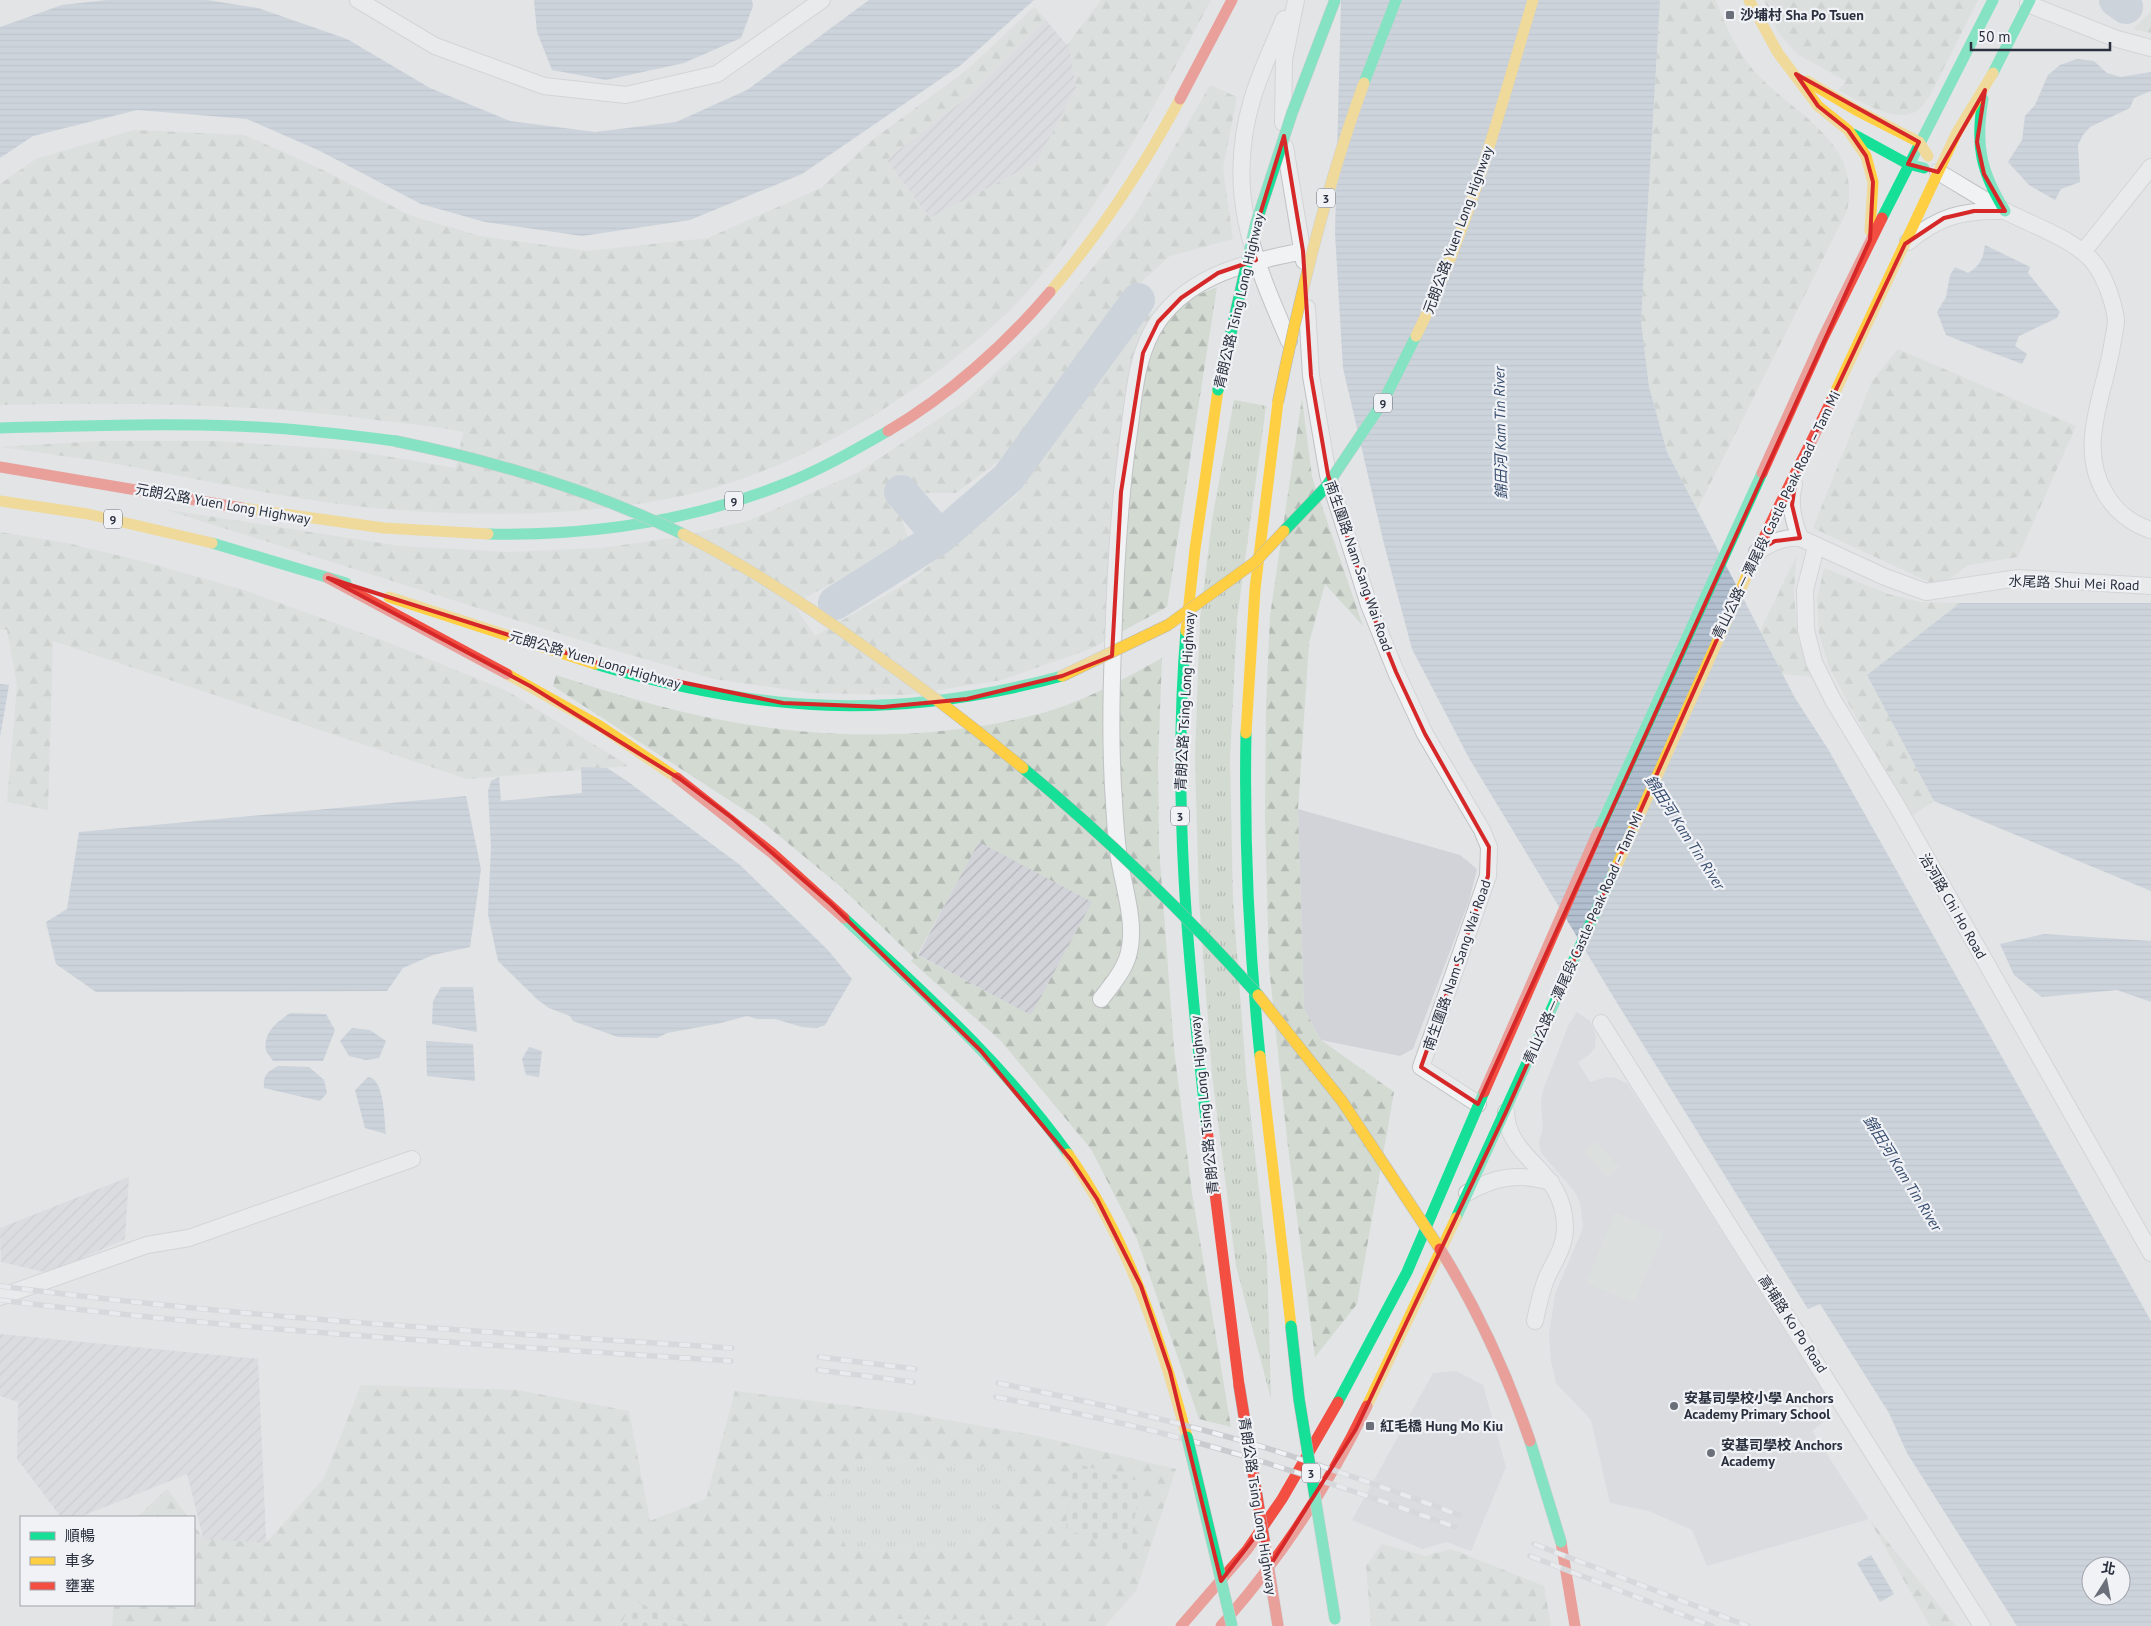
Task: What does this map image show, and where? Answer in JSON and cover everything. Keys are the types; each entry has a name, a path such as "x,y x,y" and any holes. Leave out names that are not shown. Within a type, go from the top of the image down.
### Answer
{"main road":[{"name":"元朗公路 Yuen Long Highway","path":"0,467 285,516 366,526 440,532 556,533 614,528 662,520 735,501 783,484 867,444 937,399 993,351 1036,308 1077,260 1134,178 1192,80 1232,0"},
{"name":"青朗公路 Tsing Long Highway","path":"1278,1626 1239,1385 1219,1243 1196,1035 1180,815 1184,663 1190,583 1218,390 1256,223 1292,113 1335,0"},
{"name":"3","path":"1335,1622 1299,1399 1266,1121 1250,949 1245,778 1254,601 1261,524 1278,402 1296,315 1332,176 1396,0"},
{"name":"元朗公路 Yuen Long Highway","path":"0,501 47,506 119,521 328,578 617,669 681,685 783,702 851,707 925,704 967,699 1013,690 1062,676 1094,664 1155,634 1220,592 1286,534 1343,465 1387,396 1407,359 1453,254 1484,166 1533,0"},
{"name":"青山公路－潭尾段 Castle Peak Road – Tam Mi","path":"1181,1626 1247,1550 1282,1499 1328,1421 1407,1272 1537,967 1870,240 1872,172 1866,156 1848,130 1818,106 1796,74 1778,53 1749,0"},
{"path":"1870,240 1993,0"},
{"path":"2006,211 1984,174 1978,148 1977,127 1985,90 2024,3"},
{"path":"1982,24 2000,11"},
{"name":"青山公路－潭尾段 Castle Peak Road – Tam Mi","path":"1796,74 1856,110 1919,142"},
{"name":"青山公路－潭尾段 Castle Peak Road – Tam Mi","path":"1221,1626 1251,1592 1293,1535 1349,1444 1506,1112 1754,556 1785,491 1797,472 1957,132 1985,90"},
{"path":"1848,130 1908,164 1938,172"},
{"path":"1919,142 1938,172"},
{"path":"0,428 136,424 236,426 338,433 458,452 498,463 586,492 663,525 744,568 828,621 944,705 1010,758 1115,848 1202,933 1250,985 1306,1052 1368,1136 1430,1231 1474,1309 1513,1392 1530,1440 1561,1542 1575,1626"},
{"path":"328,578 530,686 634,748 680,779 777,856 982,1050 1042,1120 1097,1199 1141,1286 1168,1363 1232,1626"}],"street":[{"path":"358,0 435,46 544,86 626,95 717,74 822,0"},
{"name":"南生圍路 Nam Sang Wai Road","path":"1291,0 1252,100 1242,145 1240,176 1242,202 1256,260 1315,411"},
{"name":"南生圍路 Nam Sang Wai Road","path":"1296,0 1284,60 1282,107 1286,153 1303,251 1315,411 1328,475 1360,579 1380,634 1425,734 1482,830 1489,847 1488,876 1421,1067 1478,1104"},
{"path":"2024,3 2117,39 2151,48"},
{"path":"2083,252 2151,167"},
{"path":"1938,172 2083,252 2096,265 2105,282 2116,321 2109,363 2091,440 2092,461 2098,482 2109,501 2124,516 2151,530"},
{"path":"1905,244 1923,229 1944,218 1974,212 2006,211"},
{"path":"1100,999 1125,964 1131,936 1119,858 1114,799 1112,683 1116,547 1125,457 1137,378 1147,342 1158,322 1172,306 1192,290 1218,273 1256,260 1303,251"},
{"path":"1754,556 1775,541 1800,538 1794,523 1792,505 1797,472"},
{"name":"水尾路 Shui Mei Road","path":"1800,538 1816,547 1926,592 2018,578 2151,586"},
{"name":"治河路 Chi Ho Road","path":"1816,547 1805,590 1806,630 1814,662 1833,700 1896,806 2151,1253"},
{"name":"高埔路 Ko Po Road","path":"1601,1023 1982,1626"},
{"path":"1506,1112 1508,1128 1515,1143 1552,1182 1562,1204 1565,1230 1559,1256 1539,1298 1535,1321"},
{"path":"0,1297 147,1245 189,1238 412,1159"},
{"path":"1467,1193 1483,1184 1506,1177 1527,1176 1552,1182"}],"highlighted area":[{"path":"1796,74 1919,142 1908,164 1938,172 1985,90 1977,142 1984,174 2005,211 1974,211 1944,218 1905,244 1797,472 1792,505 1800,538 1775,541 1756,552 1506,1112 1356,1429 1268,1569 1261,1529 1221,1581 1170,1371 1141,1286 1097,1199 1071,1160 981,1051 831,904 732,818 680,779 530,686 328,578 617,669 783,703 883,707 967,699 1062,676 1112,656 1121,492 1143,353 1158,322 1181,298 1218,273 1256,260 1251,244 1284,136 1303,251 1311,376 1328,475 1369,605 1396,672 1425,734 1489,847 1488,876 1421,1067 1478,1104 1870,240 1873,182 1866,156 1848,130 1818,106"}],"shaded area":[{"path":"1046,20 1070,49 1076,88 1037,162 930,218 886,160 974,92"},
{"path":"1298,809 1460,855 1477,869 1469,901 1413,1049 1400,1056 1321,1040 1304,1009"},
{"path":"979,841 1093,902 1032,1016 918,955"},
{"name":"安基司學校 Anchors Academy","path":"1577,1012 1590,1021 1596,1036 1595,1047 1590,1054 1578,1062 1590,1082 1606,1077 1616,1078 1628,1084 1829,1400 1826,1420 1812,1431 1869,1519 1707,1566 1692,1530 1649,1511 1610,1503 1591,1420 1556,1383 1551,1361 1549,1335 1555,1294 1583,1228 1580,1202 1574,1191 1541,1153 1539,1141 1543,1128 1541,1102 1543,1090 1569,1024"},
{"path":"129,1177 125,1239 49,1273 1,1262 0,1228"},
{"path":"0,1334 258,1359 267,1557 207,1554 187,1474 82,1516 60,1516 17,1459 18,1402 0,1396"},
{"path":"1456,1371 1483,1385 1506,1467 1471,1551 1446,1542 1423,1549 1352,1520 1433,1373"}],"green space":[{"path":"1101,0 1211,0 1149,115 1080,225 1026,293 976,341 922,383 863,422 801,455 768,469 701,491 632,505 562,512 492,514 421,512 319,501 122,465 0,447 100,441 219,441 350,450 456,468 463,432 337,415 241,407 144,404 0,405 0,184 36,159 134,130 245,135 325,171 409,215 480,236 588,251 708,238 821,188 871,141 968,69 1034,7 1046,20 974,92 886,160 930,218 1037,162 1076,88 1070,49 1067,45"},
{"path":"1660,0 1716,0 1733,39 1750,66 1822,132 1835,148 1845,166 1849,187 1847,211 1697,510 1667,452 1649,387 1641,321"},
{"path":"1764,0 1978,0 1929,97 1919,109 1911,114 1901,115 1878,110 1838,90 1846,81 1797,54 1778,32"},
{"path":"2151,12 2151,33 2133,29"},
{"path":"1210,85 1237,97 1223,168 1233,239 1170,256 1130,292 1012,451 956,493 917,493 905,477 889,486 910,542 793,604 815,636 910,581 1017,495 1140,318 1217,287 1167,607 1090,649 1002,680 907,695 812,693 714,679 583,641 163,509 400,546 506,552 601,548 679,537 748,521 859,472 965,401 1045,327 1137,212"},
{"path":"1898,349 2076,426 2018,557 1968,565 1947,581 1929,582 1813,528 1872,381"},
{"path":"1302,398 1312,477 1363,626 1325,584 1309,643 1298,809 1304,1009 1321,1040 1394,1092 1357,1304 1315,1357 1287,1139 1269,966 1265,816 1266,705 1270,616"},
{"path":"1234,400 1266,406 1237,619 1230,758 1233,901 1246,1074 1267,1261 1271,1399 1236,1266 1212,1074 1199,900 1195,757 1200,619 1212,520"},
{"path":"0,532 67,543 149,563 244,590 387,642 507,691 629,766 467,779 53,641 48,810 7,802 17,686 7,630 0,629"},
{"path":"1796,557 1794,595 1798,638 1812,677 1782,674 1760,631"},
{"path":"1824,568 1888,594 1920,602 1960,603 1867,675 1934,801 1910,817 1829,667 1819,634 1817,600"},
{"path":"1162,658 1158,762 1159,847 1174,1049 1192,1193 1231,1427 1199,1419 1137,1239 1091,1149 1001,1041 911,961 914,958 840,886 760,820 553,686 556,675 619,695 705,717 804,732 842,734 920,733 997,723 1052,710 1068,705 1116,683","holes":["979,842 1092,902 1031,1015 917,955"]},
{"path":"1596,1141 1620,1168 1607,1178 1584,1152"},
{"path":"1615,1212 1664,1233 1634,1303 1586,1283"},
{"path":"361,1385 517,1390 629,1411 650,1521 706,1499 735,1391 908,1413 1038,1436 1176,1469 1136,1591 1105,1626 112,1626 114,1606 195,1606 195,1526 204,1539 266,1543 324,1478","holes":["860,1460 1021,1469 968,1550 849,1551 821,1503"]},
{"path":"860,1460 1021,1469 968,1550 849,1551 821,1503"},
{"path":"1071,1462 1141,1482 1129,1551 1066,1529"},
{"path":"167,1489 187,1516 138,1516"},
{"path":"1869,1519 1956,1626 1930,1626"},
{"path":"1382,1544 1425,1556 1451,1549 1544,1586 1551,1626 1371,1626 1366,1566"},
{"path":"633,1600 690,1626 620,1626"},
{"path":"896,1619 1044,1620 1046,1626 896,1626"}],"water":[{"path":"107,0 207,0 258,8 347,39 430,88 510,121 595,132 676,122 747,90 869,0 1034,0 961,65 802,174 690,220 582,236 485,222 421,204 320,151 247,119 137,110 33,136 0,158 0,27 62,5"},
{"path":"534,0 752,0 753,6 741,38 684,63 606,80 552,70 537,32"},
{"name":"錦田河 Kam Tin River","path":"1341,0 1660,0 1641,321 1649,387 1667,452 1795,698 1828,749 2151,1321 2151,1626 2017,1626 1907,1453 1889,1413 1820,1304 1808,1309 1614,998 1469,758 1412,649 1384,544 1343,368 1335,233"},
{"path":"2077,59 2094,61 2107,73 2121,77 2151,72 2151,91 2134,98 2130,108 2090,127 2078,145 2080,182 2061,189 2055,200 2029,185 2008,162 2022,140 2025,116 2035,105 2048,75 2060,65"},
{"path":"1985,245 2030,267 2028,273 2060,312 2057,318 2019,336 2015,346 2027,354 2022,364 1946,335 1937,312 1946,297 1950,275 1955,267 1968,273 1975,268 1980,262"},
{"path":"1960,603 2151,603 2151,891 1934,801 1867,675"},
{"path":"0,684 9,685 0,737"},
{"path":"581,767 607,768 627,781 740,865 827,949 852,979 825,1025 817,1028 802,1027 775,1019 757,1019 747,1016 667,1033 657,1038 618,1037 573,1021 570,1016 549,1008 538,1000 498,961 488,914 491,847 488,791 491,781 499,777 501,801 582,793"},
{"path":"466,796 481,869 470,947 433,955 403,968 387,991 96,992 56,964 46,922 67,909 79,832"},
{"path":"2044,934 2151,941 2151,1002 2117,990 2042,997 2014,975 2000,944"},
{"path":"441,987 473,987 477,1032 432,1024 433,1001"},
{"path":"290,1013 326,1014 335,1030 323,1061 273,1061 266,1051 269,1033 275,1024"},
{"path":"352,1028 370,1030 386,1041 379,1058 366,1060 349,1056 340,1041"},
{"path":"426,1041 473,1044 475,1081 427,1076"},
{"path":"529,1047 542,1051 539,1077 526,1075 522,1059"},
{"path":"278,1066 309,1067 324,1080 327,1093 320,1101 264,1088 266,1074"},
{"path":"368,1077 374,1079 381,1092 386,1134 365,1128 355,1090"},
{"path":"1871,1555 1894,1594 1880,1602 1857,1563"}],"waterway":[{"path":"2116,0 2126,7"},
{"path":"835,603 940,537 1008,478 1138,300"},
{"path":"901,492 940,537"}],"railway":[{"path":"0,1286 182,1307 365,1323 732,1348"},
{"path":"0,1300 274,1329 731,1361"},
{"path":"819,1357 915,1369"},
{"path":"818,1370 913,1382"},
{"path":"998,1383 1131,1412 1263,1447 1337,1471 1459,1515"},
{"path":"996,1397 1121,1423 1228,1451 1326,1482 1455,1527"},
{"path":"1534,1544 1748,1626"},
{"path":"1530,1556 1712,1626"}],"traffic: fast":[{"path":"1218,390 1256,223 1292,113 1335,0"},
{"path":"1364,83 1396,0"},
{"path":"1882,218 1993,0"},
{"path":"1993,73 2030,0"},
{"path":"1983,99 1980,130 1982,158 1990,184 2005,211"},
{"path":"1853,134 1908,164 1924,168"},
{"path":"1284,531 1326,487 1383,402 1416,336"},
{"path":"0,428 206,425 276,428 395,441"},
{"path":"488,534 525,534 599,529 672,518 708,509 744,498 807,474 835,461 888,431"},
{"path":"395,441 469,458 542,478 613,504 683,534"},
{"path":"1598,832 1762,473"},
{"path":"212,543 346,583"},
{"path":"1186,631 1182,694 1181,818 1188,943 1207,1129"},
{"path":"595,664 714,693 771,701 828,705 885,705 942,700 1001,690 1062,676"},
{"path":"1246,733 1248,895 1260,1056"},
{"path":"1023,768 1085,821 1145,877 1258,995"},
{"path":"1456,1218 1614,872"},
{"path":"844,918 962,1030 1018,1090 1068,1154"},
{"path":"1338,1402 1407,1272 1484,1092"},
{"path":"1291,1326 1299,1399 1335,1619"},
{"path":"1187,1437 1232,1626"},
{"path":"1530,1441 1561,1542"}],"traffic: slow":[{"path":"1416,336 1452,255 1482,171 1533,0"},
{"path":"1749,0 1778,53 1818,106 1848,130 1866,156 1873,182 1870,231"},
{"path":"1831,401 1957,132 1993,73"},
{"path":"1807,81 1856,110 1919,142 1928,156"},
{"path":"1278,402 1295,321 1315,241 1350,122 1364,83"},
{"path":"1050,292 1104,223 1151,150 1180,99"},
{"path":"1186,631 1195,549 1218,390"},
{"path":"1246,733 1255,589 1278,402"},
{"path":"0,501 88,514 212,543"},
{"path":"242,508 384,528 488,534"},
{"path":"1062,676 1168,625 1255,562 1284,531"},
{"path":"683,534 754,573 822,617 926,692 1023,768"},
{"path":"1614,872 1757,553"},
{"path":"389,597 595,664"},
{"path":"507,674 600,726 677,778"},
{"path":"1258,995 1342,1101 1440,1249"},
{"path":"1260,1056 1291,1326"},
{"path":"1068,1154 1108,1220 1140,1290 1177,1400 1187,1437"},
{"path":"1367,1406 1456,1218"}],"traffic: jam":[{"path":"1180,99 1232,0"},
{"path":"1762,473 1823,338 1882,218"},
{"path":"888,431 932,402 975,368 1033,312 1050,292"},
{"path":"1757,553 1831,401"},
{"path":"0,467 242,508"},
{"path":"328,578 507,674"},
{"path":"677,778 772,853 844,918"},
{"path":"1484,1092 1598,832"},
{"path":"1207,1129 1239,1385"},
{"path":"1440,1249 1467,1295 1491,1343 1512,1391 1530,1441"},
{"path":"1239,1385 1278,1626"},
{"path":"1181,1626 1247,1550 1282,1499 1338,1402"},
{"path":"1221,1626 1263,1575 1302,1521 1336,1464 1367,1406"},
{"path":"1561,1542 1575,1626"}],"place":[{"name":"沙埔村 Sha Po Tsuen","path":"1730,15"},
{"name":"安基司學校小學 Anchors Academy Primary School","path":"1674,1406"},
{"name":"紅毛橋 Hung Mo Kiu","path":"1370,1426"},
{"name":"安基司學校 Anchors Academy","path":"1711,1453"}]}
